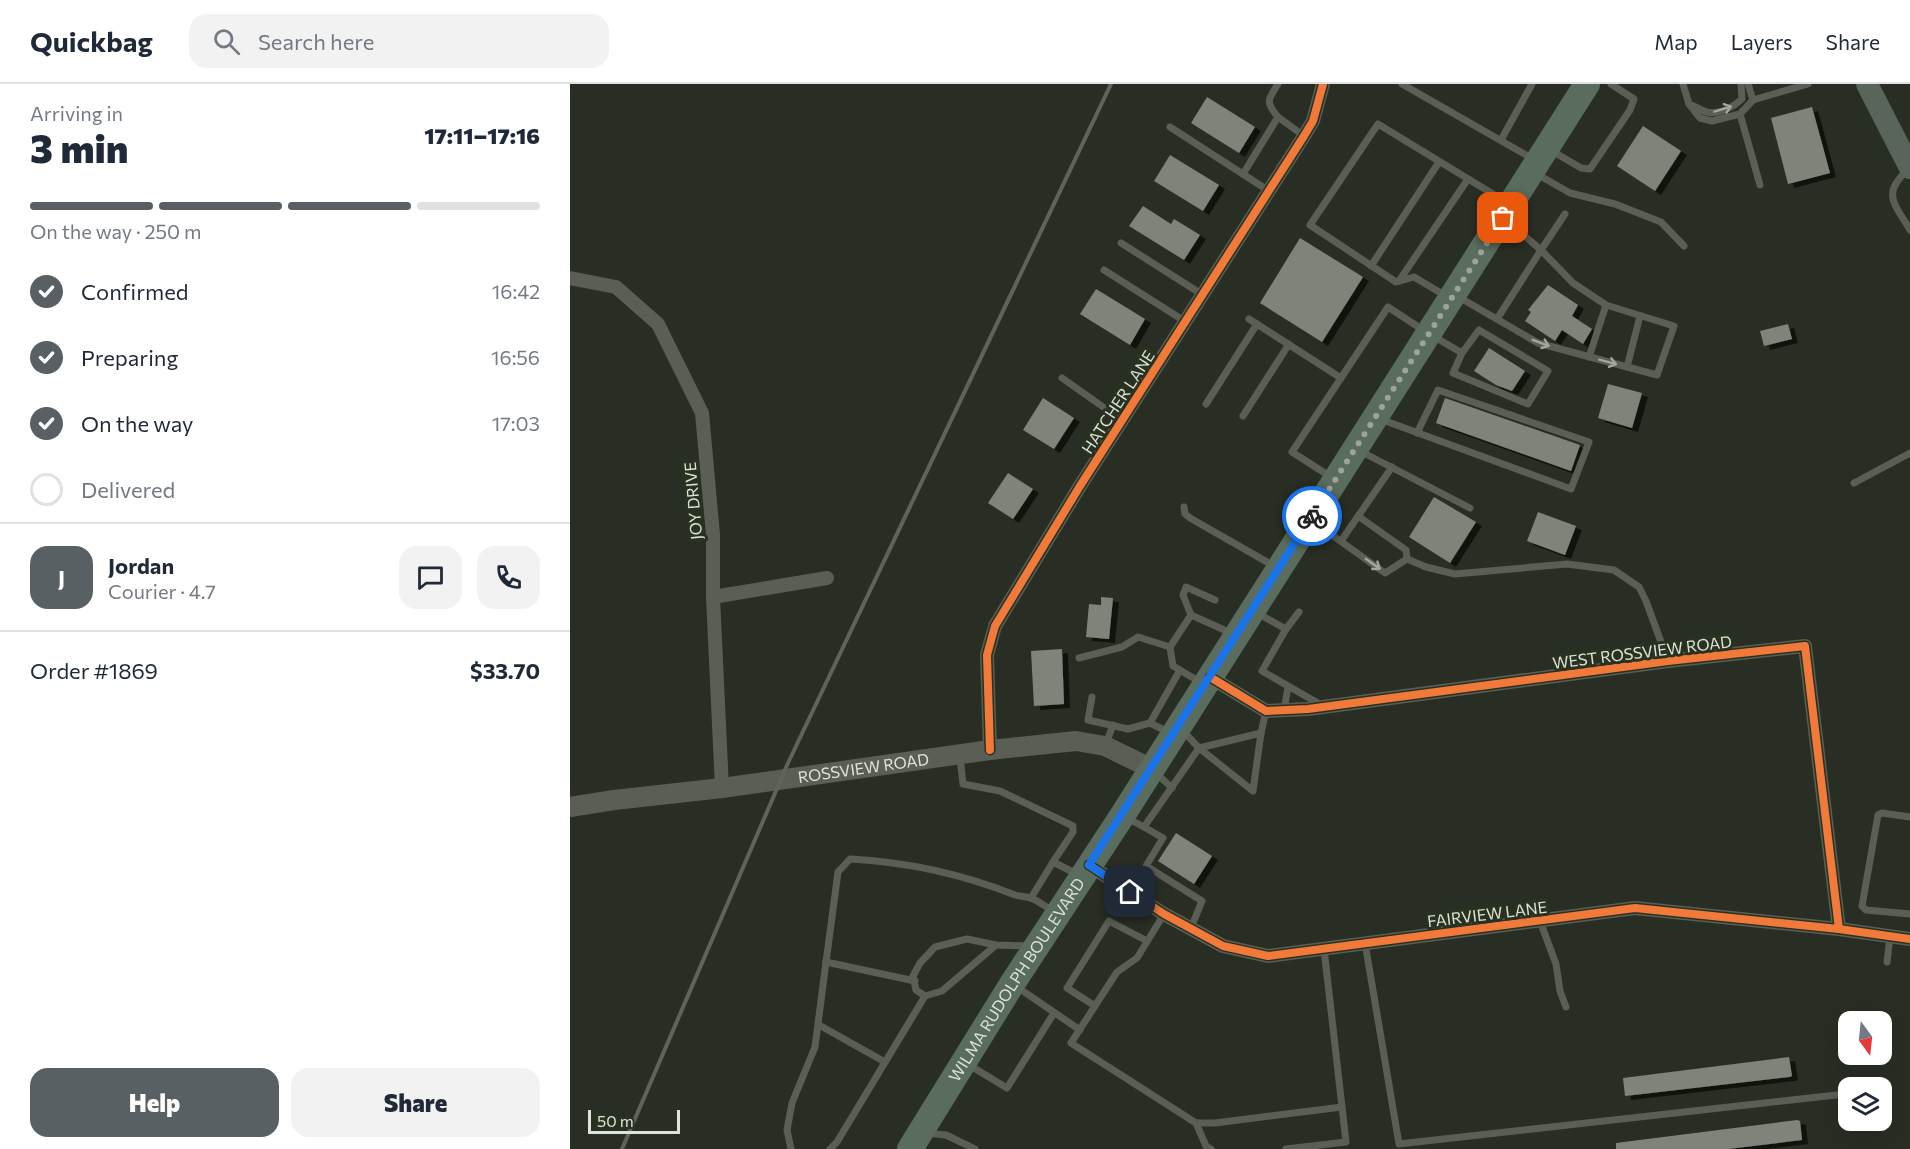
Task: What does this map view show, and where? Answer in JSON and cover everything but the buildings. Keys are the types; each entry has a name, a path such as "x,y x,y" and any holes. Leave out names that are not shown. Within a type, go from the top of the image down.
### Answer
{"highway":[{"name":"WILMA RUDOLPH BOULEVARD","path":"915,1140 1086,870 1133,821 1152,769 1176,730 1587,84"}],"main road":[{"path":"1867,84 1910,168"}],"street":[{"name":"HATCHER LANE","path":"990,750 987,656 994,626 1304,136 1313,121 1323,84"},
{"name":"JOY DRIVE","path":"570,278 616,287 658,324 702,413 713,535 722,788"},
{"path":"714,597 827,578"},
{"name":"WEST ROSSVIEW ROAD","path":"1266,711 1325,707 1668,661 1805,646 1839,929"},
{"path":"1207,681 1266,711"},
{"name":"ROSSVIEW ROAD","path":"570,807 990,750 1076,741 1097,744 1152,769"},
{"name":"FAIRVIEW LANE","path":"1086,870 1223,946 1268,956 1635,908 1839,929 1910,939"}],"lane":[{"path":"1278,84 1268,100 1269,107 1278,117 1304,136"},
{"path":"1402,84 1539,160 1590,169 1630,110 1634,99 1611,84"},
{"path":"1501,140 1533,84"},
{"path":"1683,84 1689,104 1700,118 1712,121 1740,114 1753,100 1808,84"},
{"path":"1689,104 1699,107 1704,112 1718,112 1735,105 1742,99 1741,84"},
{"path":"1748,84 1753,100"},
{"path":"1740,114 1760,185"},
{"path":"1243,174 1278,117"},
{"path":"1378,124 1468,179 1506,211 1573,283 1606,305 1674,326 1658,375 1538,343 1497,319 1414,277 1396,282 1310,225 1378,124"},
{"path":"1170,127 1269,191"},
{"path":"1539,160 1570,193 1615,204 1661,222 1684,246"},
{"path":"1371,266 1439,162"},
{"path":"1910,168 1893,184 1892,194 1896,207 1907,221 1910,230"},
{"path":"1399,281 1468,179"},
{"path":"1497,319 1565,213"},
{"path":"1121,243 1203,295"},
{"path":"1104,270 1186,322"},
{"path":"1589,357 1606,305"},
{"path":"1335,480 1292,452 1388,307 1428,334 1462,353"},
{"path":"1627,367 1640,316"},
{"path":"1249,319 1341,378"},
{"path":"1206,404 1257,324"},
{"path":"1479,330 1548,371 1528,404 1453,373 1462,353 1479,330"},
{"path":"1243,416 1289,344"},
{"path":"1062,378 1123,421"},
{"path":"1375,417 1417,433 1571,489 1589,442 1438,390 1417,433"},
{"path":"1355,448 1470,508"},
{"path":"1854,483 1910,453"},
{"path":"1341,541 1392,467"},
{"path":"1184,507 1185,514 1190,518 1279,569"},
{"path":"1358,516 1406,550 1407,559"},
{"path":"1310,519 1385,573 1407,559"},
{"path":"1407,559 1426,567 1455,574 1567,564 1614,570 1639,587 1668,661"},
{"path":"1215,600 1186,587 1183,595 1191,615 1236,636"},
{"path":"1252,610 1286,630"},
{"path":"1299,612 1262,671 1325,707"},
{"path":"1191,615 1170,647 1173,666 1207,681"},
{"path":"1079,658 1122,647 1138,637 1170,647"},
{"path":"1150,723 1180,670"},
{"path":"1284,710 1288,687"},
{"path":"1092,696 1088,720 1128,729 1150,723 1176,730 1253,791 1266,711"},
{"path":"1105,747 1113,725"},
{"path":"1191,928 1202,902 1146,866 1163,838 1133,821 1172,788 1199,748 1261,733"},
{"path":"960,754 963,784 1000,791 1073,826 1073,832 1031,898"},
{"path":"1152,769 1172,788"},
{"path":"1910,817 1878,814 1862,906 1866,910 1910,914"},
{"path":"791,1149 787,1130 792,1102 815,1047 838,872 850,860 889,861 963,877 1019,897 1031,898 1057,914"},
{"path":"1053,862 1086,870"},
{"path":"1164,914 1137,958 1117,972 1071,1043 1196,1123 1215,1123 1342,1107"},
{"path":"1095,1006 1067,988 1108,921 1148,941"},
{"path":"1540,921 1556,964 1560,991 1566,1007"},
{"path":"1887,962 1890,936"},
{"path":"925,996 916,990 914,976 920,963 935,947 966,939 996,945 1037,946"},
{"path":"1365,943 1399,1144 1838,1095"},
{"path":"830,1149 837,1142 925,996 942,991 996,945"},
{"path":"1286,1149 1346,1142 1324,949"},
{"path":"826,962 915,981"},
{"path":"1012,984 1080,1030"},
{"path":"964,1061 1007,1088 1054,1013"},
{"path":"819,1025 885,1062"},
{"path":"1196,1123 1206,1146 1211,1149"},
{"path":"915,1140 946,1135 975,1149"}],"railway":[{"path":"622,1149 788,763 1111,84"}],"cycle path":[{"path":"990,750 987,655 995,626 1080,486 1304,136 1313,121 1323,84"},
{"path":"1210,677 1266,711 1308,709 1668,661 1805,646 1839,929"},
{"path":"1089,865 1164,914 1223,946 1268,956 1635,908 1839,929 1910,939"}],"way so far":[{"path":"1312,516 1503,218"}],"route":[{"path":"1130,892 1089,865 1312,516"}]}
